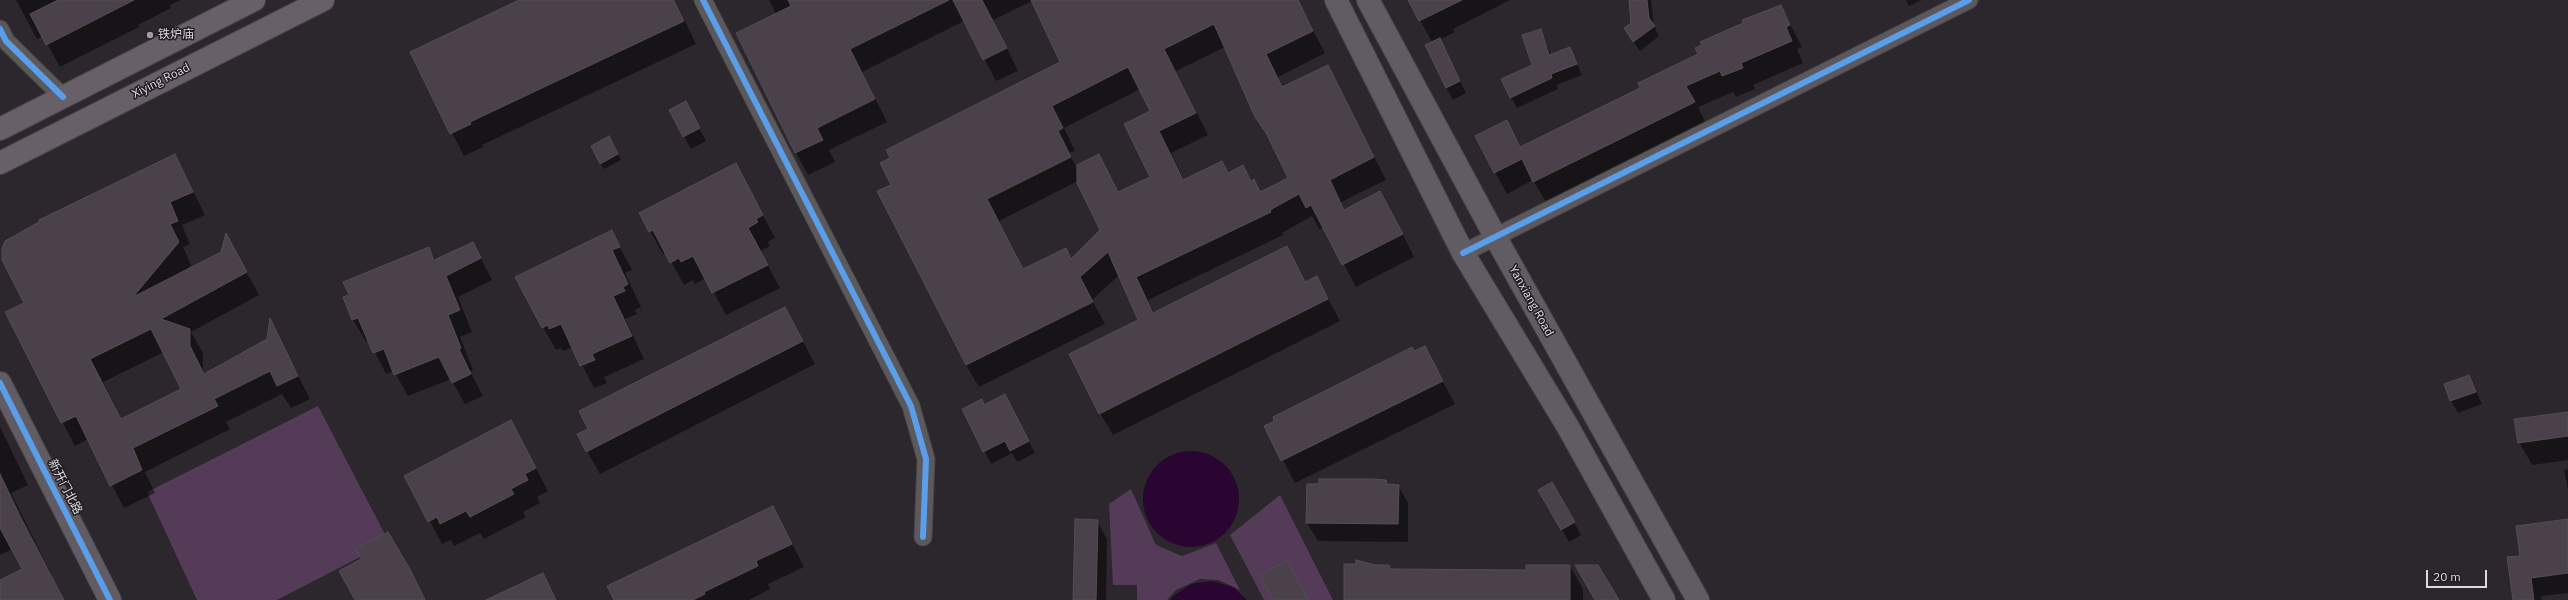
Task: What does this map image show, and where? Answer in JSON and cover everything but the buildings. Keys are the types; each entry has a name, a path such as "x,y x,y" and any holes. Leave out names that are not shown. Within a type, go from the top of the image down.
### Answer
{"main road":[{"path":"0,129 254,0"},
{"name":"Xiying Road","path":"0,163 323,0"},
{"path":"1336,0 1463,253 1568,427 1664,600"},
{"name":"Yanxiang Road","path":"1368,0 1496,238 1698,600"},
{"name":"新开门北路","path":"0,383 110,600"}],"street":[{"path":"703,0 911,406 926,460 923,537"},
{"path":"1463,253 1496,238 1969,0"},
{"path":"0,29 6,41 64,97"}],"shaded area":[{"path":"318,406 389,542 277,600 197,600 147,492"},
{"path":"1191,451 1209,454 1225,465 1236,481 1239,499 1236,517 1225,533 1209,544 1191,547 1173,544 1157,533 1146,517 1143,499 1146,481 1157,465 1173,454"},
{"path":"1131,489 1156,545 1182,556 1216,543 1240,590 1218,580 1200,579 1176,590 1167,600 1137,600 1137,585 1113,585 1109,504"},
{"path":"1280,495 1333,600 1264,600 1230,535"},
{"path":"1212,581 1233,587 1247,600 1170,600 1173,596 1191,584"}],"cycle path":[{"path":"703,0 911,406 926,459 923,537"},
{"path":"1463,253 1969,0"},
{"path":"0,29 6,41 63,97"},
{"path":"0,383 110,600"}],"place":[{"name":"铁炉庙","path":"150,35"}]}
